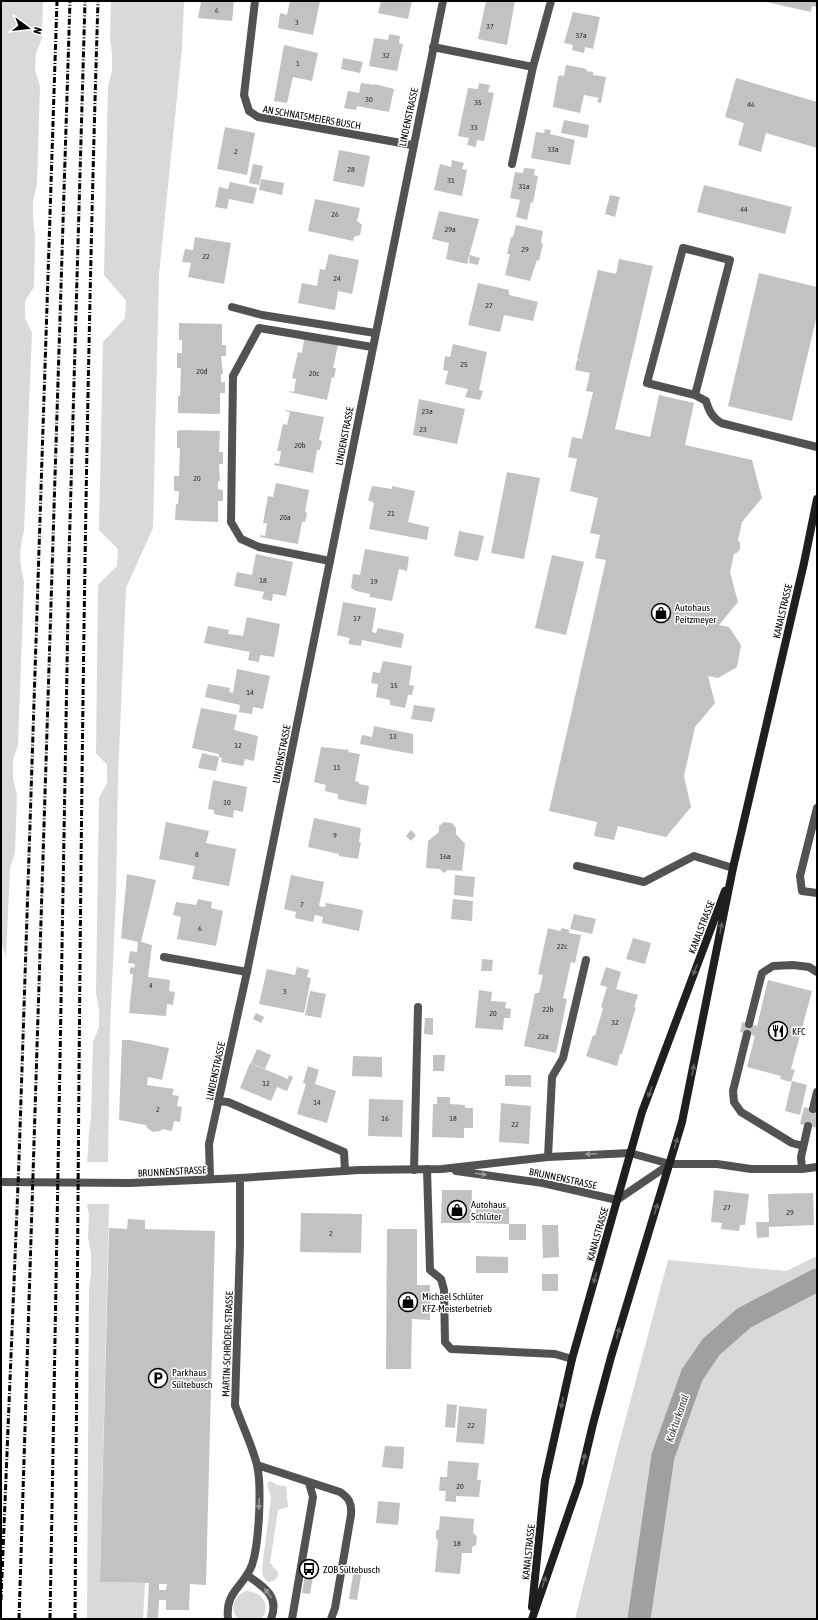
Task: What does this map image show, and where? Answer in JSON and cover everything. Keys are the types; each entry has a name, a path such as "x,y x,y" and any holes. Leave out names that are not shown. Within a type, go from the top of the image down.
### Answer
{"main road":[{"name":"KANALSTRASSE","path":"531,1619 579,1483 611,1358 682,1122 734,868 804,563 817,499"},
{"name":"KANALSTRASSE","path":"531,1619 545,1480 572,1359 630,1152 647,1099 734,868"}],"street":[{"name":"AN SCHNATSMEIERS BUSCH","path":"255,1 244,95 249,111 258,117 412,145"},
{"name":"LINDENSTRASSE","path":"210,1179 209,1144 247,972 412,145 443,1"},
{"path":"512,164 532,67 551,1"},
{"path":"433,47 532,67"},
{"path":"695,395 730,260 683,248 647,383 695,395 706,401 708,410 714,418 721,423 817,447"},
{"path":"232,308 262,315 375,333"},
{"path":"330,561 259,548 241,539 231,522 233,376 259,328 372,347"},
{"path":"817,808 800,876 802,891 817,893"},
{"path":"577,866 644,882 694,856 734,868"},
{"path":"164,957 247,972"},
{"path":"548,1157 552,1077 563,1058 586,960"},
{"path":"749,1024 762,973 773,966 793,965 809,967 817,972"},
{"path":"414,1170 418,1007"},
{"path":"747,1034 732,1091 734,1102 740,1112 792,1143 803,1146"},
{"path":"813,1109 817,1092"},
{"path":"218,1101 228,1102 344,1152 345,1170"},
{"path":"802,1169 801,1157 808,1126"},
{"name":"BRUNNENSTRASSE","path":"1,1182 130,1183 240,1178 345,1170 427,1170 548,1157 630,1152 670,1164 718,1164 751,1169 802,1169 817,1167"},
{"path":"617,1200 670,1164"},
{"name":"BRUNNENSTRASSE","path":"442,1169 544,1183 617,1200"},
{"path":"427,1170 430,1270 441,1279 444,1290 445,1342 451,1349 555,1354 572,1359"},
{"name":"MARTIN-SCHRÖDER-STRASSE","path":"228,1619 227,1607 231,1596 247,1575 252,1564 256,1546 260,1489 257,1465 235,1405 240,1244 240,1178"},
{"path":"257,1465 340,1492 348,1497 352,1506 335,1608 331,1619"},
{"path":"292,1619 312,1504 310,1483"},
{"path":"247,1575 271,1594 274,1602 274,1611 271,1619"}],"shaded area":[{"path":"1,1 43,1 42,38 36,53 35,70 40,87 37,184 33,201 35,236 34,287 25,301 25,318 32,333 24,531 20,556 24,581 18,745 13,760 13,778 17,795 15,853 10,868 6,957 1,941"},
{"path":"111,1 184,1 182,48 159,275 153,528 126,588 110,1029 108,1162 87,1162 91,1118 93,1042 99,1027 99,1010 96,993 99,798 107,783 107,765 96,753 98,585 117,566 118,549 99,530 103,342 125,318 126,301 104,275 108,86 112,71 110,37"},
{"path":"87,1204 109,1204 100,1582 145,1583 143,1619 87,1619 89,1289 91,1253 88,1238 89,1216"},
{"path":"817,1256 817,1619 575,1619 617,1451 668,1260 786,1271"},
{"path":"270,1481 277,1485 286,1486 288,1507 278,1510 270,1563 278,1572 278,1576 275,1580 270,1582 265,1579 262,1569 271,1497 267,1484"},
{"path":"246,1591 261,1596 264,1600 266,1609 261,1619 238,1619 235,1615 233,1607 234,1603 238,1596"}],"building":[{"path":"234,1 232,21 198,18 201,2"},
{"path":"290,1 320,1 313,35 278,28 280,13 287,15"},
{"path":"381,1 412,1 408,19 378,13"},
{"path":"486,1 515,1 507,45 478,39"},
{"path":"762,1 817,1 817,7 812,6 811,12"},
{"path":"573,12 600,17 593,49 585,47 584,53 572,50 573,45 564,43"},
{"path":"389,34 400,36 399,43 403,44 397,71 369,66 374,38 388,40"},
{"path":"284,45 318,53 312,81 293,77 287,103 274,101"},
{"path":"343,58 363,62 360,73 341,69"},
{"path":"566,65 587,69 586,71 593,72 593,75 606,77 601,103 597,102 599,98 584,95 580,113 553,107 558,77 560,75 564,76"},
{"path":"736,78 817,102 817,148 766,133 761,152 738,145 744,123 725,117"},
{"path":"361,83 375,84 394,89 389,112 357,106 356,110 344,108 348,91 359,93"},
{"path":"479,83 490,85 488,92 494,93 484,141 477,140 476,147 467,145 469,138 458,136 468,88 478,89"},
{"path":"564,120 589,125 587,138 561,133"},
{"path":"225,127 255,133 247,175 217,169"},
{"path":"545,129 551,130 550,134 575,140 570,165 531,158 536,132 544,133"},
{"path":"339,150 370,156 364,187 333,181"},
{"path":"452,160 464,163 462,169 467,170 462,196 434,190 440,164 451,167"},
{"path":"253,164 263,166 259,185 249,183"},
{"path":"524,168 535,169 534,175 538,176 533,203 531,202 527,220 516,217 520,200 510,198 515,172 523,173"},
{"path":"261,179 284,183 282,195 259,190"},
{"path":"230,182 257,188 253,204 229,199 227,209 215,207 219,187 228,189"},
{"path":"704,185 792,207 785,234 697,212"},
{"path":"610,195 620,197 615,217 605,214"},
{"path":"315,199 360,208 357,221 362,225 360,235 354,237 353,241 308,231"},
{"path":"439,211 479,219 467,264 446,259 449,243 432,239"},
{"path":"516,225 543,231 541,243 543,244 539,261 537,260 530,281 505,275 510,254 507,254 511,237 513,237"},
{"path":"195,237 231,243 224,284 188,277 191,263 182,262 185,249 193,250"},
{"path":"329,254 359,260 352,294 338,291 335,310 298,303 302,283 317,286 320,269 325,270"},
{"path":"470,255 480,258 478,265 469,263"},
{"name":"Autohaus Peitzmeyer","path":"619,259 653,266 615,429 650,437 659,395 694,403 685,445 752,460 762,498 742,522 738,540 740,543 740,549 734,554 730,572 738,602 719,625 729,627 741,645 737,667 718,678 708,676 715,703 695,727 684,776 691,807 666,837 618,826 614,840 594,836 597,822 549,811 606,560 595,558 600,535 590,533 598,498 570,491 577,459 568,457 572,437 582,439 593,392 586,391 590,373 575,370 577,360 582,361 577,359 598,270 616,274"},
{"path":"759,273 817,287 817,315 792,421 728,406"},
{"path":"478,283 509,290 509,295 538,302 533,321 504,315 500,332 468,325"},
{"path":"179,323 222,324 222,345 226,345 226,356 221,356 223,374 221,374 221,382 225,382 225,393 220,393 220,414 178,413 181,368 177,368 177,353 182,353 182,340 179,340"},
{"path":"301,338 338,345 333,368 336,368 334,378 332,377 327,400 289,392 294,392 296,379 292,378 298,352 302,353 304,340"},
{"path":"453,344 487,352 479,390 483,391 480,400 465,397 468,389 445,384 448,371 443,370 445,356 450,357"},
{"path":"419,399 465,409 457,444 413,435"},
{"path":"285,411 324,417 319,440 322,441 320,450 317,450 313,473 274,465 275,463 279,464 281,451 277,451 283,424 287,425 290,412"},
{"path":"177,431 220,431 219,452 223,452 223,464 219,464 220,481 218,481 218,489 223,490 223,501 218,501 218,522 175,520 179,491 174,491 174,476 179,476 180,448 177,448"},
{"path":"507,472 540,478 524,559 491,553"},
{"path":"276,483 309,490 305,512 307,513 305,522 302,522 298,544 260,537 260,535 265,536 267,523 263,523 268,496 273,497"},
{"path":"372,486 392,489 392,486 415,491 408,522 429,527 427,540 369,529 374,503 368,500"},
{"path":"459,531 484,536 478,561 454,556"},
{"path":"365,549 409,557 407,571 399,569 392,601 370,597 370,594 356,591 351,588 353,574 360,575"},
{"path":"256,554 293,562 286,596 273,594 272,601 262,599 264,592 234,586 237,572 252,575"},
{"path":"552,555 584,562 566,635 535,628"},
{"path":"343,602 376,608 372,632 376,633 378,628 402,633 404,635 401,648 362,640 361,646 348,644 350,638 337,635"},
{"path":"247,617 280,624 274,657 260,655 259,662 248,660 250,652 204,643 208,626 229,630 228,634 243,636"},
{"path":"383,661 412,666 409,685 414,686 412,695 408,695 405,708 390,705 390,700 376,697 378,684 371,683 373,672 380,673"},
{"path":"237,669 270,676 263,709 253,707 252,714 239,712 240,705 205,697 208,684 230,688 229,692 233,693"},
{"path":"414,705 435,708 432,722 411,719"},
{"path":"201,708 237,715 234,730 258,736 254,761 245,759 243,766 221,762 222,758 219,757 219,754 192,748"},
{"path":"374,726 413,734 413,754 360,744 362,735 372,737"},
{"path":"321,747 349,750 348,752 360,754 355,781 359,782 359,784 369,786 366,805 338,799 338,794 325,791 326,785 314,782"},
{"path":"202,753 219,757 216,771 198,768"},
{"path":"213,780 247,787 243,812 234,810 233,818 214,814 214,810 208,809"},
{"path":"314,818 361,828 359,842 361,842 358,859 339,856 339,854 308,847"},
{"path":"166,822 209,831 206,843 236,849 229,886 192,879 195,866 159,859"},
{"path":"444,822 452,823 456,828 456,834 465,844 462,871 448,870 444,873 440,869 426,868 428,841 439,832 439,826"},
{"path":"411,830 416,835 411,841 406,836"},
{"path":"127,874 156,880 141,942 152,945 148,977 170,980 169,991 175,992 173,1005 167,1004 166,1016 129,1013 133,974 130,974 130,967 134,968 135,964 128,963 130,951 137,952 138,942 121,938"},
{"path":"291,875 324,882 319,906 325,907 326,903 363,910 359,931 322,923 323,917 315,915 313,922 295,918 296,912 284,909"},
{"path":"455,875 475,877 473,897 454,895"},
{"path":"198,899 212,902 211,908 223,911 216,946 177,939 181,917 173,915 176,902 196,905"},
{"path":"453,899 473,901 472,921 451,919"},
{"path":"574,914 596,919 592,934 570,929"},
{"path":"548,928 560,931 562,928 569,930 569,933 581,935 575,963 571,962 563,998 567,999 556,1053 524,1046 535,993 539,993 543,975 538,974"},
{"path":"633,938 651,943 645,964 626,959"},
{"path":"482,959 493,960 492,971 481,971"},
{"path":"297,967 309,970 307,977 311,978 304,1013 259,1004 267,969 295,975"},
{"path":"606,967 621,972 616,989 638,995 634,1007 636,1007 617,1066 586,1056 593,1035 595,1036 603,1008 601,1007 607,987 600,985"},
{"name":"KFC","path":"768,980 812,991 791,1069 795,1070 791,1082 780,1079 781,1076 747,1067 755,1036 740,1032 742,1022 757,1026"},
{"path":"479,990 492,992 491,1001 506,1002 505,1008 511,1009 510,1018 504,1018 503,1030 475,1028"},
{"path":"310,991 326,994 321,1018 305,1015"},
{"path":"256,1013 264,1017 261,1023 253,1019"},
{"path":"425,1018 433,1018 433,1035 424,1034"},
{"path":"122,1040 130,1040 169,1048 162,1080 148,1077 147,1085 174,1089 172,1095 179,1096 177,1106 182,1107 180,1122 174,1121 172,1131 163,1129 153,1132 147,1128 146,1125 119,1120"},
{"path":"257,1049 271,1055 265,1069 251,1063"},
{"path":"433,1055 445,1055 444,1071 433,1071"},
{"path":"353,1056 382,1057 382,1077 352,1076"},
{"path":"250,1063 288,1079 289,1075 293,1077 287,1091 277,1087 271,1101 240,1088"},
{"path":"308,1066 319,1070 315,1084 336,1091 327,1123 297,1114 306,1084 303,1083"},
{"path":"505,1075 531,1075 531,1087 505,1086"},
{"path":"792,1081 807,1085 800,1115 785,1111"},
{"path":"437,1097 450,1097 450,1104 465,1105 465,1108 473,1108 473,1128 464,1128 464,1138 432,1137 433,1104 437,1104"},
{"path":"369,1099 403,1100 402,1137 368,1136"},
{"path":"501,1103 531,1106 529,1144 499,1142"},
{"path":"804,1107 817,1110 817,1128 800,1124"},
{"name":"Autohaus Schlüter","path":"442,1190 472,1190 471,1223 441,1223"},
{"path":"714,1190 749,1194 745,1225 740,1225 739,1231 721,1229 722,1223 711,1222"},
{"path":"813,1193 814,1225 769,1227 769,1237 757,1238 756,1222 769,1222 768,1194"},
{"path":"476,1207 509,1207 509,1224 476,1223"},
{"path":"301,1213 362,1214 361,1253 300,1252"},
{"name":"Parkhaus Sültebusch","path":"128,1219 145,1220 145,1229 215,1231 206,1585 190,1584 189,1610 166,1610 166,1600 159,1600 158,1619 147,1619 149,1583 100,1582 109,1228 127,1229","holes":["159,1584 167,1584 166,1590 159,1590"]},
{"path":"509,1224 526,1224 526,1240 509,1240"},
{"path":"542,1225 558,1225 559,1257 543,1258"},
{"name":"Michael Schlüter KFZ-Meisterbetrieb","path":"387,1229 417,1229 417,1285 430,1285 430,1320 412,1319 411,1369 386,1369"},
{"path":"476,1256 508,1257 508,1273 476,1273"},
{"path":"542,1274 558,1274 558,1291 542,1291"},
{"path":"447,1404 457,1405 455,1428 445,1427"},
{"path":"459,1406 487,1409 484,1444 456,1442"},
{"path":"385,1446 404,1447 403,1469 382,1467"},
{"path":"448,1461 479,1463 477,1480 481,1480 479,1497 456,1496 456,1502 445,1501 446,1491 439,1491 440,1477 447,1477"},
{"path":"378,1501 400,1503 398,1525 376,1523"},
{"path":"440,1516 474,1519 473,1533 477,1536 476,1545 472,1547 472,1553 462,1553 460,1574 435,1572 438,1540 436,1539 436,1531 439,1529"},
{"path":"307,1563 315,1564 310,1594 302,1593"},
{"path":"354,1569 362,1570 357,1600 349,1599"}],"waterway":[{"name":"Kokturkanal","path":"639,1619 663,1456 692,1375 711,1347 744,1318 817,1280"}],"railway":[{"path":"1,1600 19,1160 57,1"},
{"path":"19,1619 70,1"},
{"path":"50,1619 69,556 85,1"},
{"path":"75,1619 84,608 92,203 98,1"}],"place":[{"name":"Autohaus Peitzmeyer","path":"661,613"},
{"name":"KFC","path":"778,1031"},
{"name":"Autohaus Schlüter","path":"457,1210"},
{"name":"Michael Schlüter KFZ-Meisterbetrieb","path":"408,1302"},
{"name":"Parkhaus Sültebusch","path":"158,1378"},
{"name":"ZOB Sültebusch","path":"309,1569"}]}
